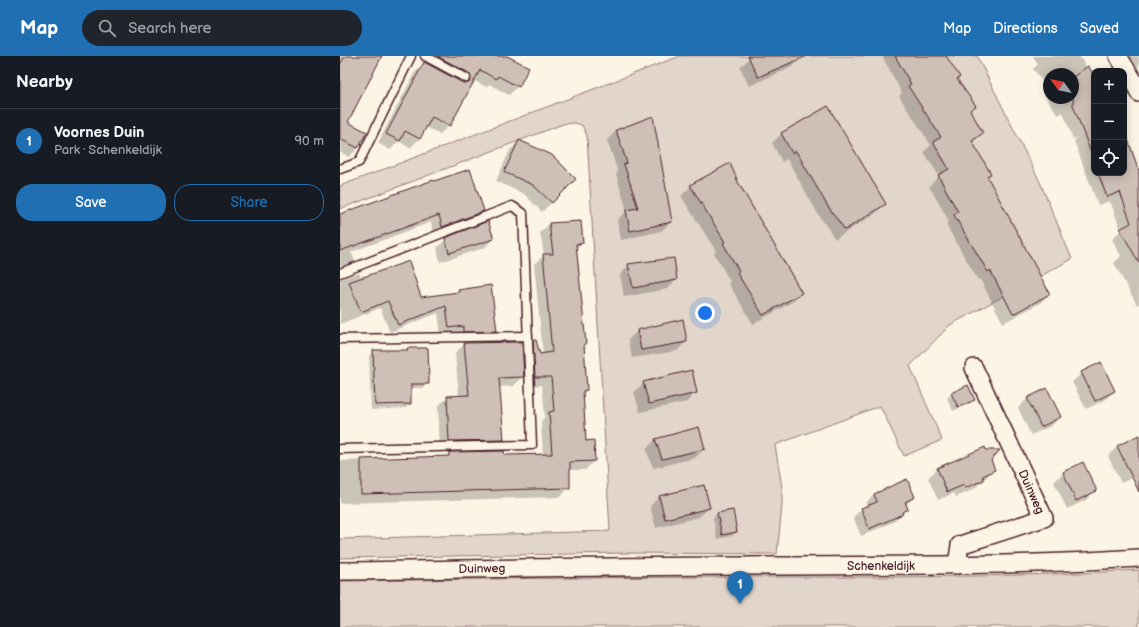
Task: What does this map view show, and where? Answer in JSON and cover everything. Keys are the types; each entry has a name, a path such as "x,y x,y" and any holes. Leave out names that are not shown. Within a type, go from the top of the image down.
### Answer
{"street":[{"path":"1118,56 1139,93"},
{"name":"Duinweg","path":"956,566 960,545 1044,518 974,368"},
{"name":"Schenkeldijk","path":"624,567 956,566 1071,563 1139,558"},
{"name":"Duinweg","path":"340,571 624,567"}],"lane":[{"path":"340,169 359,162 411,56"},
{"path":"425,56 466,78"},
{"path":"340,273 512,206 523,213 532,445 340,449"},
{"path":"340,339 528,336"}],"shaded area":[{"path":"680,56 977,56 1040,182 1072,259 950,325 910,366 942,440 904,456 880,406 775,445 782,487 782,506 777,554 628,553 340,558 340,539 610,531 587,136 582,125 575,123 563,124 340,209 340,186"},
{"path":"1139,570 1139,627 340,627 340,581 642,577 940,576 1089,573"}],"building":[{"path":"345,56 382,56 348,122 367,132 358,148 340,139 340,65"},
{"path":"437,56 507,56 529,67 519,87 498,76 496,79 480,70 450,126 432,117 420,139 405,131 400,141 386,134 424,62 463,83 469,83 471,80 469,73"},
{"path":"748,56 807,56 758,77"},
{"path":"895,56 946,56 960,77 957,79 976,106 970,110 983,133 972,141 991,174 987,176 1050,294 1013,314 990,270 988,272 954,215 958,212 938,175 949,169 933,142 941,137 908,86 911,84"},
{"path":"1088,66 1091,70 1091,153 1073,105 1079,104 1079,73"},
{"path":"828,106 886,204 845,230 827,205 796,151 792,153 781,133"},
{"path":"653,116 672,222 630,231 626,210 638,208 624,164 627,163 616,130"},
{"path":"1127,137 1139,171 1139,263 1120,229 1131,223 1120,192 1107,197 1099,176 1127,176"},
{"path":"519,140 552,155 576,179 552,203 533,185 504,172"},
{"path":"730,163 738,182 802,293 763,315 737,273 739,271 723,243 725,242 690,185"},
{"path":"470,169 484,211 442,227 439,215 340,251 340,214 433,180 434,181"},
{"path":"488,221 494,239 449,253 445,238"},
{"path":"581,221 583,243 576,244 586,344 584,344 587,390 583,391 586,441 594,440 595,461 570,462 570,488 361,494 361,459 449,456 449,452 504,451 505,455 552,454 549,412 554,411 551,377 535,377 533,340 536,340 540,354 552,352 543,254 553,254 549,223"},
{"path":"674,258 677,280 633,288 628,264"},
{"path":"409,261 421,297 459,292 458,290 491,285 497,331 463,332 463,326 449,328 446,306 398,325 388,301 361,312 349,282"},
{"path":"683,319 687,342 641,350 637,330"},
{"path":"522,342 524,377 499,378 504,440 449,441 447,396 469,395 464,343"},
{"path":"407,348 428,348 429,384 411,384 411,404 375,405 373,350 408,350"},
{"path":"1101,362 1115,391 1095,401 1081,372"},
{"path":"692,370 697,393 649,404 643,382"},
{"path":"968,385 975,400 958,407 951,393"},
{"path":"1047,388 1061,417 1041,427 1027,398"},
{"path":"699,427 705,449 662,459 655,439"},
{"path":"1139,435 1139,492 1117,446"},
{"path":"985,447 986,450 1000,450 991,460 995,470 983,476 984,480 965,488 964,485 947,492 937,468"},
{"path":"1083,462 1097,491 1076,501 1063,472"},
{"path":"907,479 915,497 905,502 908,509 902,512 903,514 869,529 861,508 877,502 874,494"},
{"path":"704,485 710,508 665,519 659,496"},
{"path":"733,510 737,532 722,535 717,513"}],"place":[{"name":"Voornes Duin","path":"740,604"}]}
